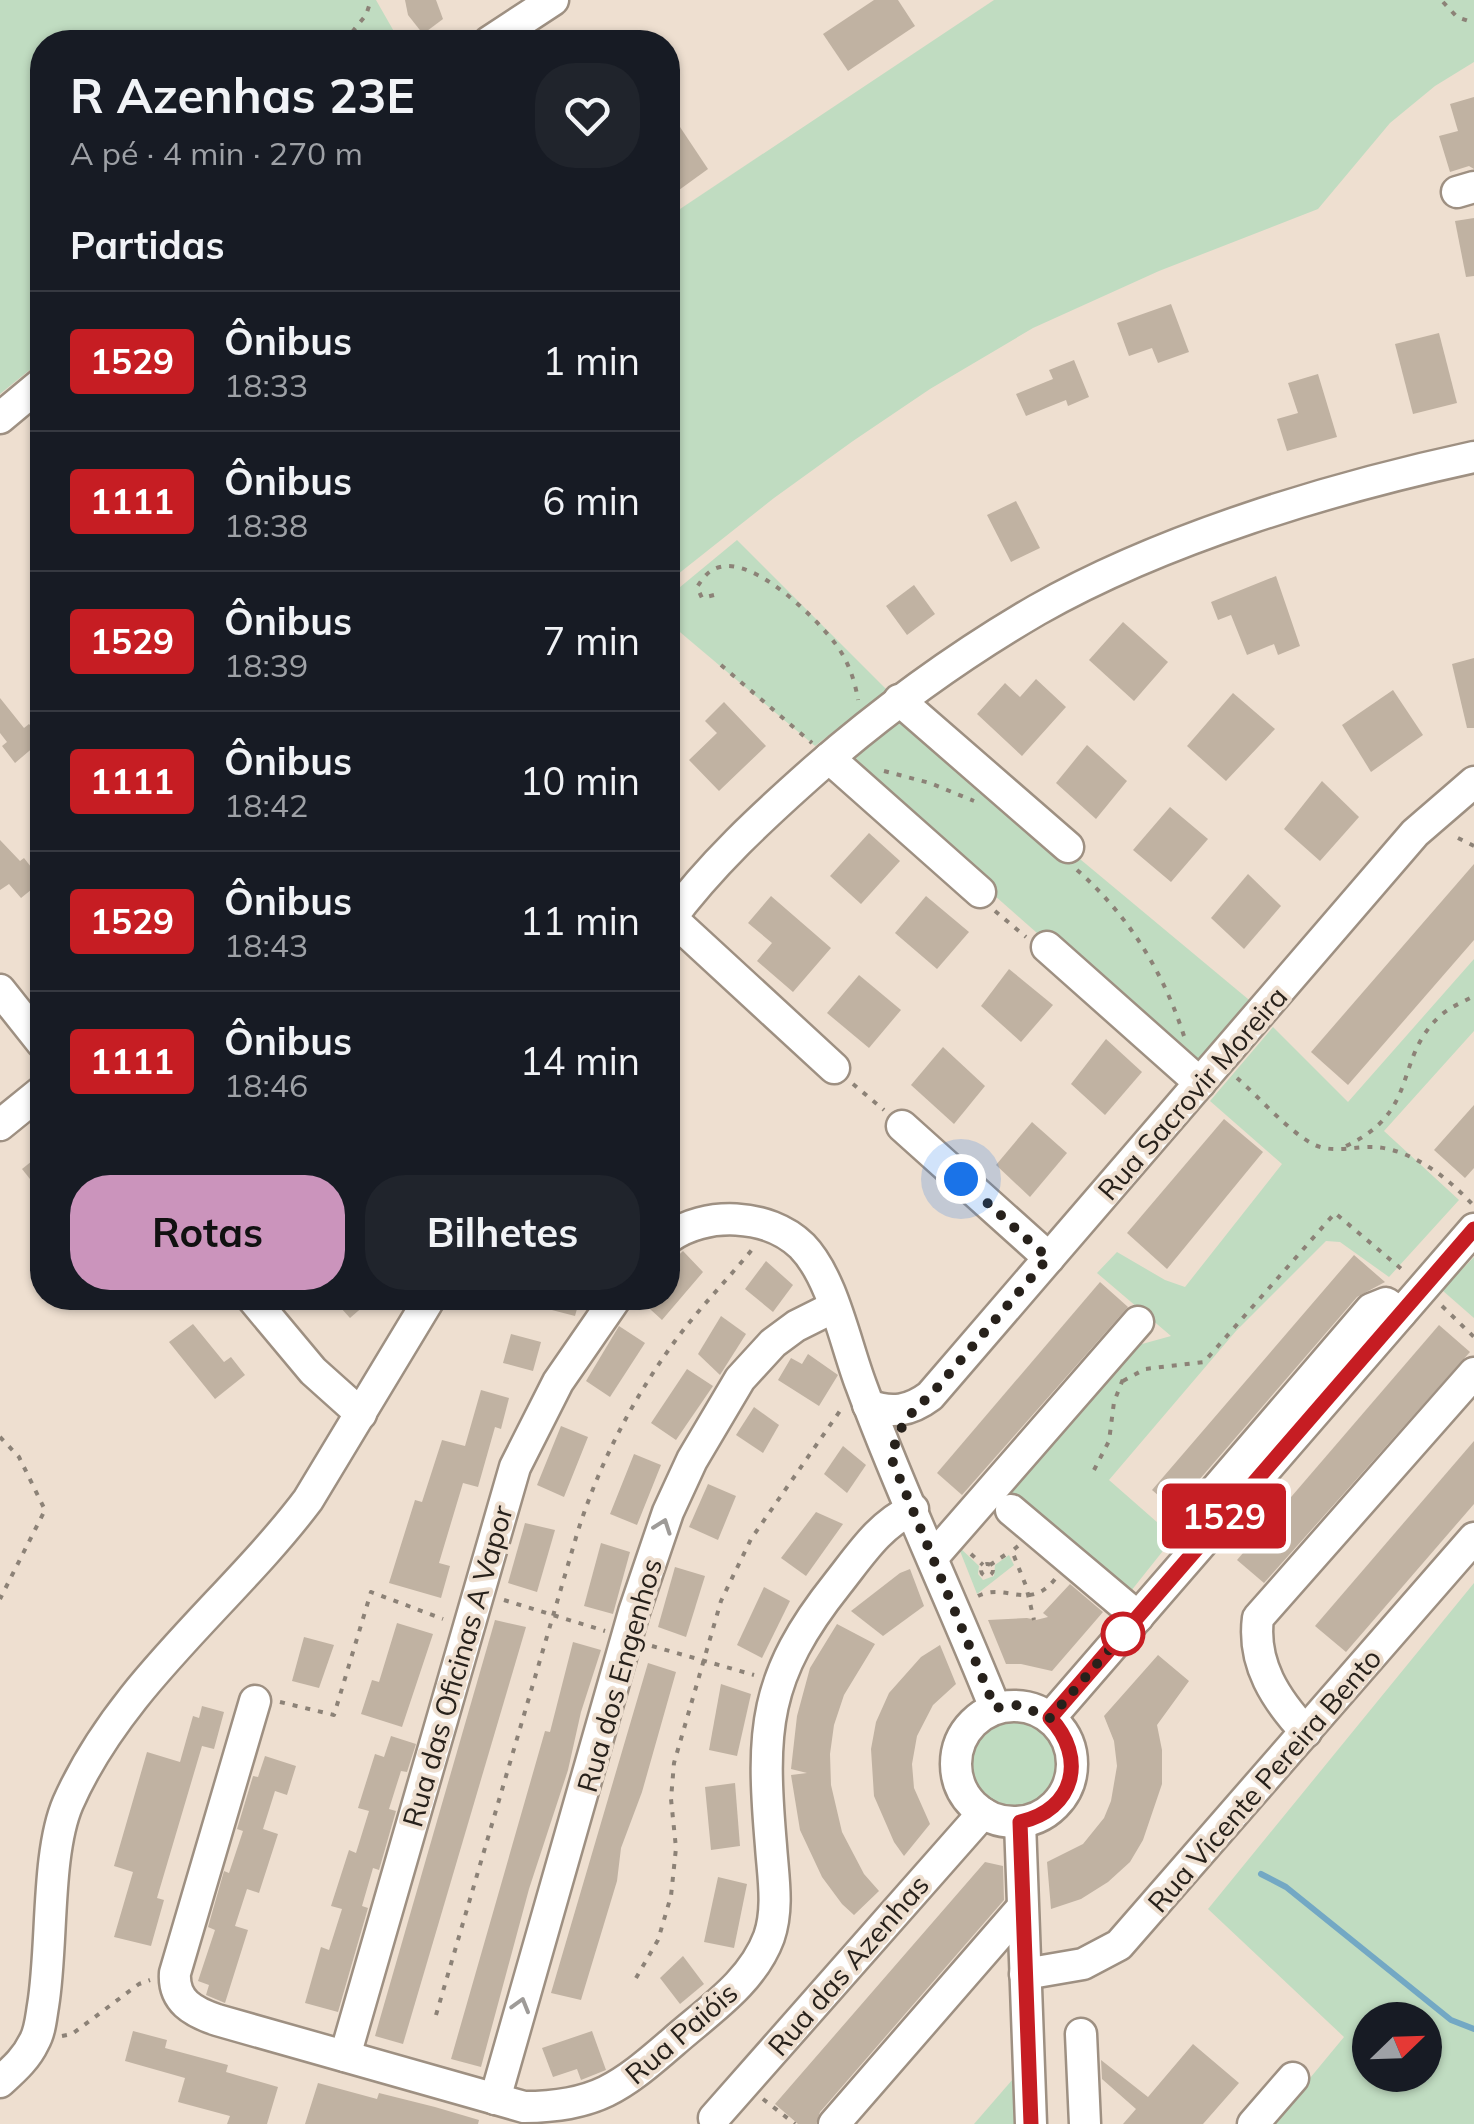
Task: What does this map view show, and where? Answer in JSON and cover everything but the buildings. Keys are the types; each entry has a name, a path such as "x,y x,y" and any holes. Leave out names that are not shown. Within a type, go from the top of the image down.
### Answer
{"street":[{"path":"507,30 553,0"},
{"path":"0,418 30,393"},
{"path":"680,906 734,844 862,729 899,700 1040,608 1186,541 1402,472 1474,458"},
{"path":"899,700 1070,857"},
{"path":"829,758 980,892"},
{"name":"Rua Sacrovir Moreira","path":"892,1460 896,1438 914,1408 930,1396 1415,834 1474,782"},
{"path":"680,929 834,1068"},
{"path":"1048,948 1209,1072"},
{"path":"0,990 30,1028"},
{"path":"0,1125 30,1101"},
{"path":"893,1118 1048,1258"},
{"path":"680,1231 720,1220 745,1220 790,1236 816,1265 864,1395 995,1708"},
{"path":"1050,1718 1474,1230"},
{"name":"Rua dos Engenhos","path":"495,2099 634,1612 668,1512 692,1460 740,1379 773,1343 834,1307"},
{"path":"262,1310 313,1371 361,1414"},
{"path":"0,2082 23,2061 38,2030 47,1983 58,1838 80,1780 111,1729 179,1643 308,1500 423,1310"},
{"name":"Rua das Oficinas A Vapor","path":"345,2056 515,1468 558,1382 608,1310"},
{"path":"933,1557 1130,1331"},
{"path":"1306,1732 1271,1687 1258,1652 1258,1618 1474,1373"},
{"path":"864,1395 889,1410 914,1408"},
{"name":"Rua Paióis","path":"174,1984 188,2007 198,2014 524,2106 552,2107 606,2094 631,2078 733,1990 760,1958 774,1912 766,1744 781,1672 806,1626 881,1529 913,1510"},
{"path":"1012,1510 1138,1617"},
{"name":"Rua Vicente Pereira Bento","path":"1024,1974 1083,1964 1119,1945 1474,1538"},
{"path":"174,1984 256,1701"},
{"path":"1019,1705 1050,1718 1069,1744 1071,1776 1056,1804 1044,1814 1020,1822 983,1813 963,1792 955,1764 962,1736 982,1714 995,1708 1019,1705"},
{"name":"Rua das Azenhas","path":"714,2118 983,1813"},
{"path":"1020,1822 1031,2124"},
{"path":"834,2124 1022,1908"},
{"path":"1081,2034 1085,2124"},
{"path":"1253,2124 1293,2078"}],"path":[{"path":"354,30 366,15 371,0"},
{"path":"1444,2 1457,16 1474,23"},
{"path":"714,595 702,598 697,587 707,572 723,565 767,578 805,610 836,644 855,682 862,729"},
{"path":"720,665 829,758"},
{"path":"882,771 930,782 984,804"},
{"path":"1458,838 1474,846"},
{"path":"1070,857 1112,902 1143,946 1168,994 1186,1042"},
{"path":"980,892 1037,948 1048,948"},
{"path":"1342,1148 1364,1137 1384,1120 1395,1107 1431,1026 1441,1015 1474,996"},
{"path":"1209,1072 1310,1143 1318,1147 1378,1147 1412,1158 1438,1171 1474,1205"},
{"path":"859,1089 893,1118"},
{"path":"1123,1381 1145,1368 1204,1362 1335,1213 1474,1337"},
{"path":"436,2015 577,1534 598,1477 628,1413 674,1342 771,1227"},
{"path":"1094,1470 1109,1441 1114,1402 1127,1368 1130,1331"},
{"path":"636,1978 658,1940 671,1896 676,1848 671,1799 674,1763 721,1601 751,1539 864,1395"},
{"path":"0,1437 19,1458 44,1510 0,1598"},
{"path":"990,1565 1023,1540"},
{"path":"1012,1551 1034,1620"},
{"path":"978,1596 996,1590 1028,1596 1049,1586 1061,1571"},
{"path":"290,1702 334,1715 372,1592 468,1629"},
{"path":"38,2030 72,2034 139,1984 150,1980 174,1984"},
{"path":"780,2112 794,2124"}],"green space":[{"path":"0,0 376,0 393,30 30,30 30,370 0,394"},
{"path":"994,0 1474,0 1474,62 1435,86 1390,123 1318,209 1159,271 1033,328 930,389 853,441 680,572 680,209"},
{"path":"737,540 887,690 815,746 680,632 680,587"},
{"path":"900,709 1254,1004 1197,1074 842,761"},
{"path":"1474,959 1474,1031 1384,1131 1459,1200 1389,1277 1340,1242 1326,1241 1236,1331 1109,1480 1174,1537 1127,1596 1018,1500 994,1509 1124,1349 1171,1336 1097,1273 1117,1252 1185,1287 1282,1164 1210,1101 1273,1027 1348,1102"},
{"path":"1474,1257 1474,1318 1442,1290"},
{"path":"958,1546 979,1566 978,1574 983,1580 994,1576 995,1565 1009,1555 1014,1565 977,1594"},
{"path":"1474,1583 1474,2124 1272,2124 1344,2037 1208,1909"},
{"path":"1004,1719 1022,1719 1038,1726 1050,1738 1057,1763 1050,1788 1038,1800 1022,1807 1004,1807 988,1800 976,1788 969,1772 969,1754 976,1738 988,1726"},
{"path":"1013,2079 1014,2124 974,2124"}],"waterway":[{"path":"1261,1874 1286,1887 1451,2020 1474,2029"}],"bus line":[{"name":"1529","path":"1031,2124 1020,1822 1044,1814 1056,1804 1071,1776 1069,1744 1050,1718 1474,1229"}],"route":[{"path":"961,1179 1048,1258 930,1396 914,1408 896,1438 892,1460 995,1708 1019,1705 1050,1718 1123,1634"}]}
